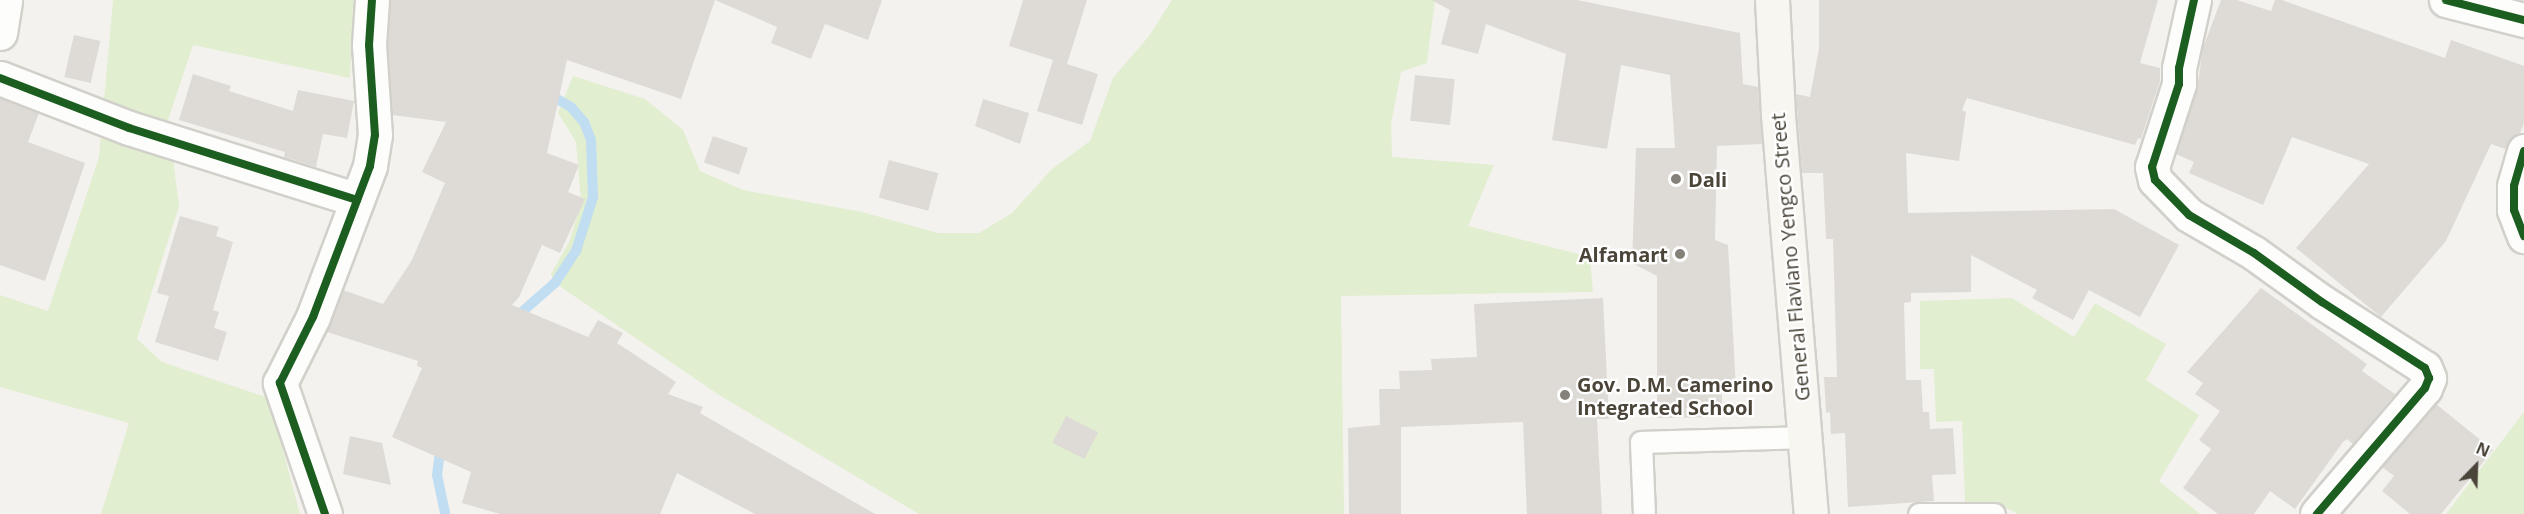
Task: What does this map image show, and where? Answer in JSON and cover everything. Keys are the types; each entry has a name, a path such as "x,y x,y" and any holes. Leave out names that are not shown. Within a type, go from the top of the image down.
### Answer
{"main road":[{"name":"General Flaviano Yengco Street","path":"1772,0 1778,115 1811,514"}],"street":[{"path":"0,33 5,0"},
{"path":"325,514 280,383 314,317 370,166 375,135 369,45 372,0"},
{"path":"2194,0 2179,68 2179,84 2152,167 2155,180 2189,215 2254,253 2322,303 2425,368 2429,378 2425,388 2317,514"},
{"path":"2446,0 2524,20"},
{"path":"0,78 129,128 357,200"},
{"path":"2524,151 2514,186 2514,210 2524,236"}],"lane":[{"path":"1644,514 1641,442 1805,437"},
{"path":"1919,514 1994,514"}],"green space":[{"path":"113,0 354,0 350,78 193,45 168,120 179,206 137,339 162,362 269,398 300,514 101,514 129,423 0,387 0,295 48,311 99,157"},
{"path":"1172,0 1435,0 1427,63 1401,72 1391,124 1392,157 1494,165 1468,226 1590,257 1593,292 1341,296 1344,514 919,514 719,395 555,283 551,274 570,240 581,202 576,142 558,113 573,76 645,99 683,130 700,171 743,190 862,212 938,233 979,233 1012,213 1052,169 1090,141 1113,78 1149,36"},
{"path":"2012,298 2074,337 2095,303 2166,344 2146,380 2199,415 2159,481 2200,514 2018,514 1997,503 1965,502 1962,421 1936,422 1934,369 1920,369 1920,301"},
{"path":"2524,412 2524,514 2446,514"}],"building":[{"path":"391,0 715,0 681,99 567,60 547,153 579,165 568,192 585,199 560,253 542,245 519,297 512,305 588,337 598,320 623,333 617,343 676,382 668,394 703,407 700,413 875,514 755,514 677,473 660,514 500,514 462,503 471,472 392,437 422,368 417,366 418,361 327,332 343,290 383,304 412,260 445,183 422,172 446,122 392,115 388,45"},
{"path":"715,0 882,0 868,40 825,24 811,59 771,43 777,27"},
{"path":"1023,0 1087,0 1067,64 1098,74 1082,125 1037,111 1053,60 1009,46"},
{"path":"1431,0 1577,0 1740,33 1743,84 1758,87 1762,144 1717,146 1715,240 1728,245 1736,388 1722,389 1722,417 1657,418 1657,276 1632,263 1636,148 1675,148 1670,75 1621,65 1607,149 1552,140 1566,54 1486,24 1478,54 1441,44 1450,10"},
{"path":"1819,0 2158,0 2140,63 2160,68 2160,81 2141,139 2138,138 2135,145 1967,98 1962,110 1966,112 1959,161 1906,153 1908,213 2114,209 2179,245 2140,317 2089,290 2073,320 2032,298 2037,290 1971,255 1971,292 1911,293 1911,302 1904,303 1906,380 1921,380 1923,412 1929,412 1930,429 1953,428 1956,474 1932,475 1934,501 1848,507 1845,433 1831,434 1830,412 1826,413 1824,377 1837,377 1833,239 1826,239 1823,173 1802,173 1796,94 1810,97 1819,48"},
{"path":"2221,0 2237,0 2271,11 2275,0 2282,0 2445,58 2451,40 2524,66 2524,123 2520,133 2511,138 2505,149 2491,144 2446,241 2381,317 2296,248 2369,164 2292,137 2263,205 2189,173 2194,162 2176,154 2197,89 2203,48"},
{"path":"74,35 100,41 91,83 64,77"},
{"path":"193,74 231,86 229,91 293,111 298,90 354,101 347,138 323,134 316,167 284,157 285,152 179,120"},
{"path":"1415,75 1455,79 1450,125 1410,121"},
{"path":"0,98 39,113 28,142 85,163 45,281 0,265"},
{"path":"983,99 1029,113 1020,144 975,126"},
{"path":"713,136 748,148 739,175 704,162"},
{"path":"889,160 938,173 928,211 879,198"},
{"path":"180,216 219,227 216,236 233,242 213,310 219,312 214,328 227,332 218,361 155,342 169,296 157,293"},
{"path":"2261,288 2367,364 2362,371 2395,394 2353,444 2347,439 2343,442 2295,509 2270,491 2254,514 2218,514 2183,488 2211,449 2199,440 2220,411 2195,394 2203,383 2187,372"},
{"path":"1603,298 1609,419 1597,419 1602,514 1527,514 1523,422 1401,427 1401,514 1349,514 1348,428 1380,425 1379,389 1400,389 1399,371 1432,370 1431,359 1477,357 1474,304"},
{"path":"2436,404 2493,450 2441,514 2410,514 2382,491 2394,476 2382,467"},
{"path":"1066,416 1098,432 1084,459 1052,443"},
{"path":"350,436 382,443 391,485 343,474"}],"waterway":[{"path":"515,318 555,283 576,251 593,197 591,140 584,122 571,107 547,93"},
{"path":"441,443 437,475 445,514"}],"cycle path":[{"path":"325,514 280,383 313,317 370,166 375,135 369,45 372,0"},
{"path":"2194,0 2179,68 2179,84 2152,167 2155,180 2189,215 2254,253 2322,302 2425,368 2429,378 2425,388 2317,514"},
{"path":"2446,0 2524,20"},
{"path":"0,78 129,128 357,200"},
{"path":"2524,151 2514,186 2514,210 2524,236"}],"place":[{"name":"Dali","path":"1676,179"},
{"name":"Alfamart","path":"1680,254"},
{"name":"Gov. D.M. Camerino Integrated School","path":"1565,395"}]}
